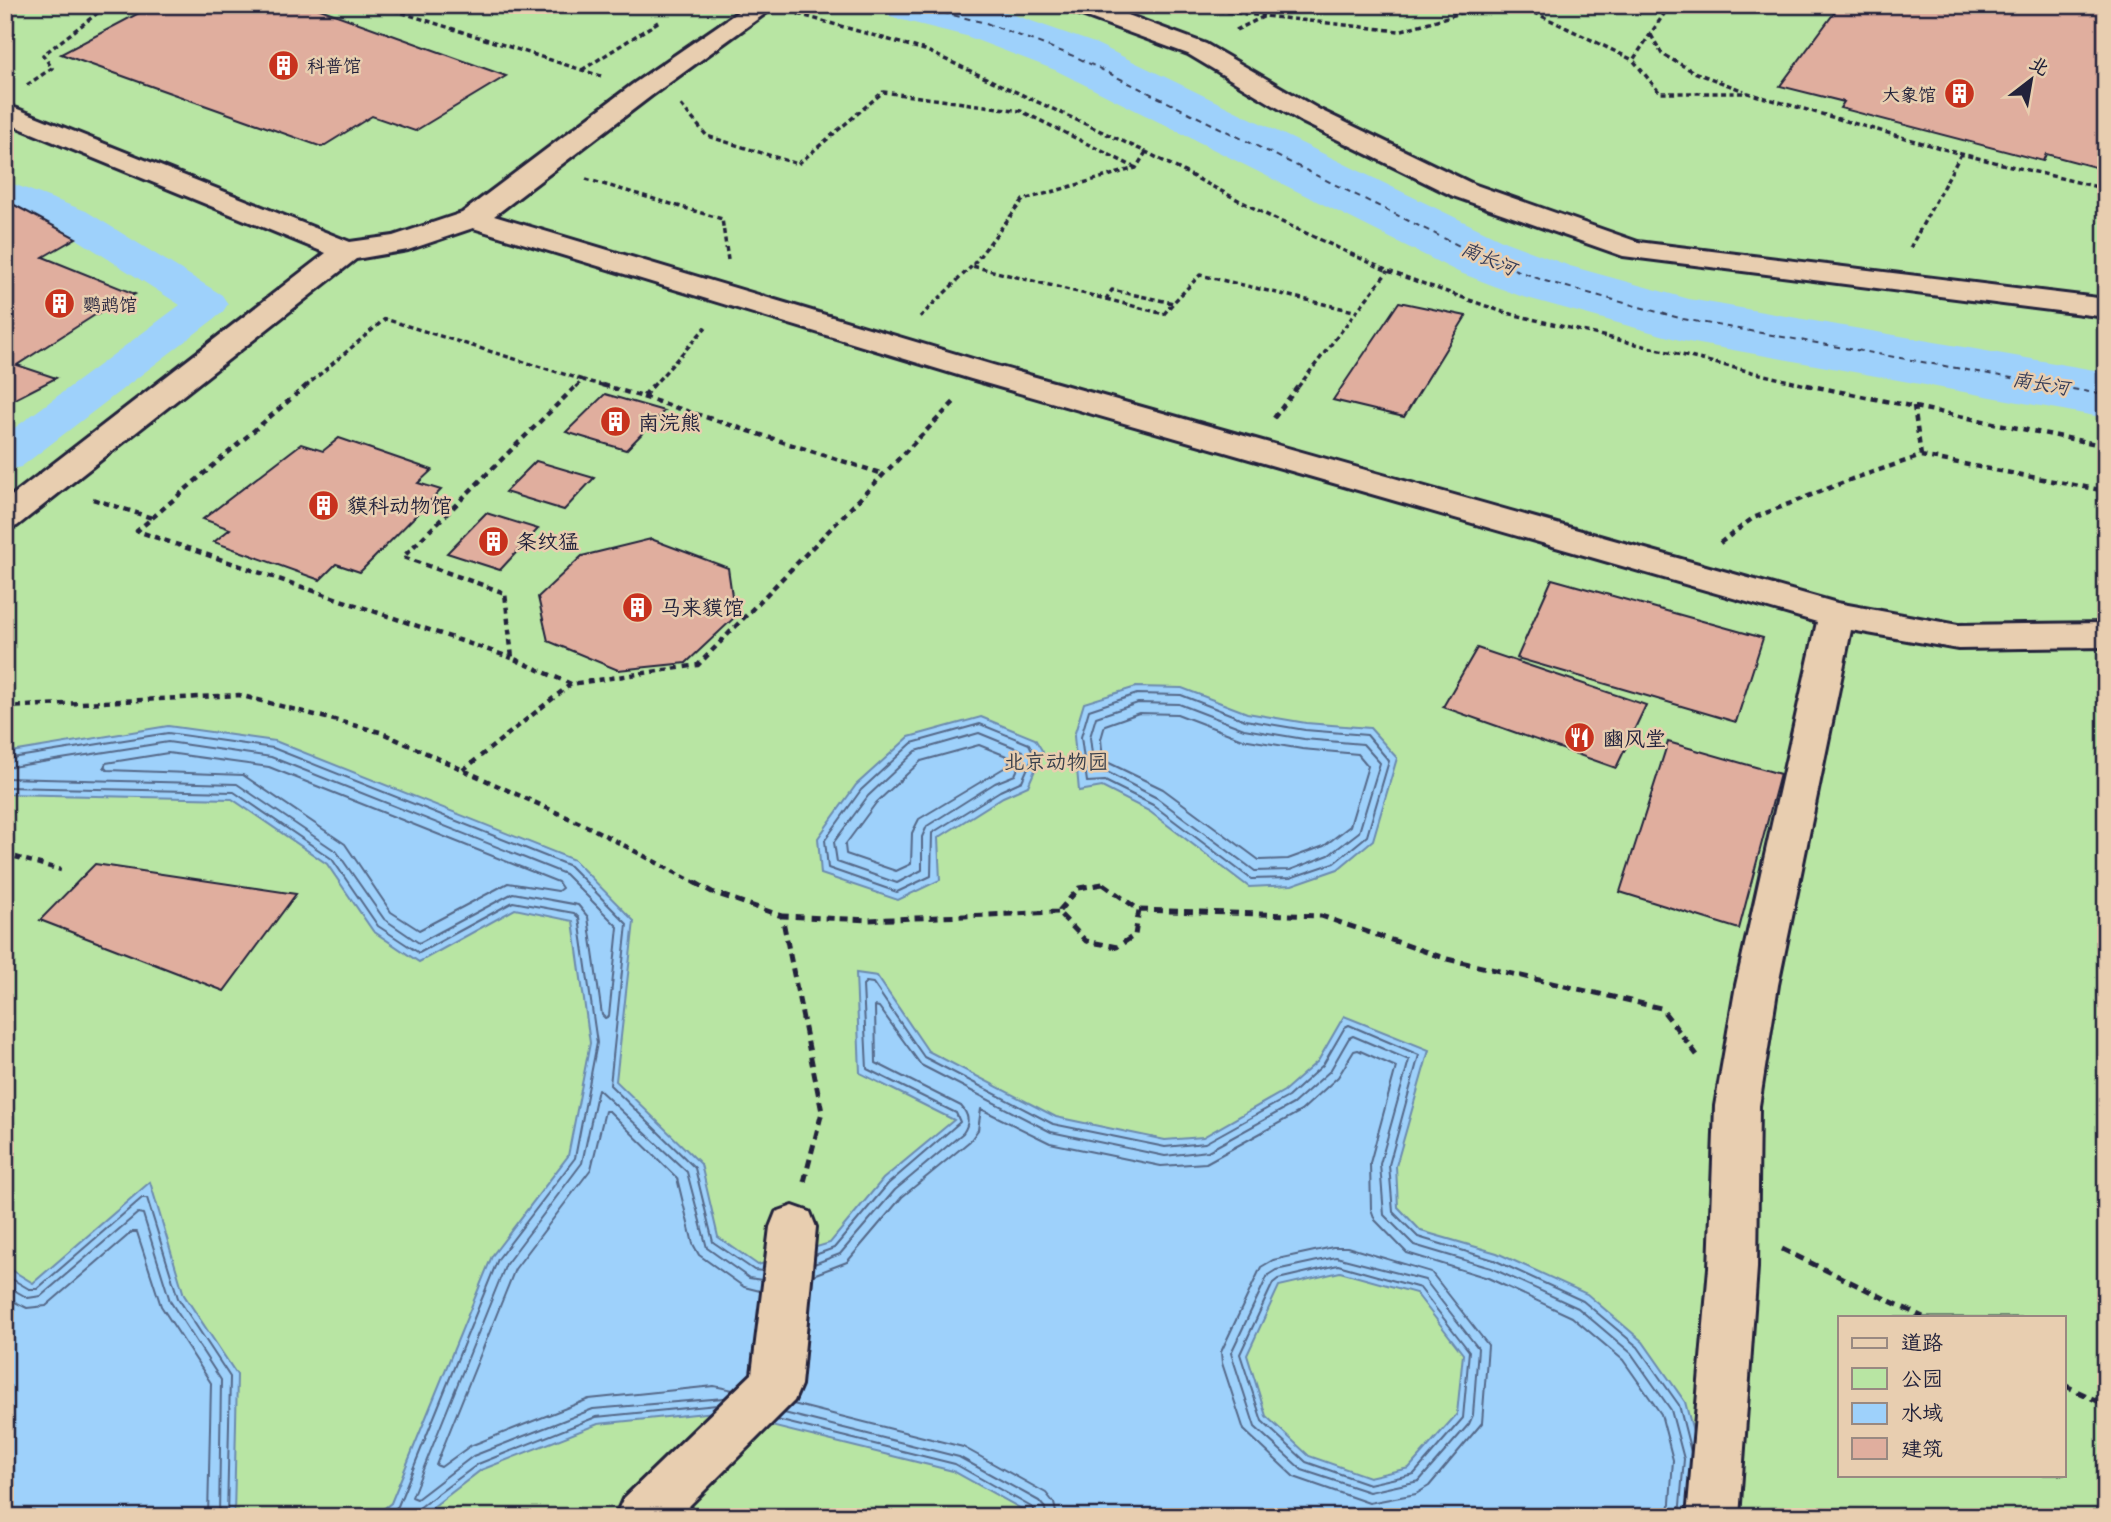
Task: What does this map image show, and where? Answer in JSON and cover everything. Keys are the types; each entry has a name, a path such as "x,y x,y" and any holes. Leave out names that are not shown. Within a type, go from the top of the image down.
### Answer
{"street":[{"path":"5,112 346,251 398,244 472,219 642,90 765,5"},
{"path":"1077,5 1197,49 1311,116 1463,190 1633,250 2106,308"},
{"path":"472,219 1250,450 1836,615 1958,637 2106,635"},
{"path":"5,518 346,251"},
{"path":"1713,1517 1734,1226 1737,1106 1757,985 1836,615"},
{"path":"641,1517 776,1385 793,1227"}],"path":[{"path":"24,87 52,68 43,55 108,5"},
{"path":"378,5 680,103 707,136 798,163 883,92 1021,111 1136,169"},
{"path":"1184,5 1399,31 1488,5"},
{"path":"1520,5 1633,60 1660,93 1748,93"},
{"path":"1633,60 1670,5"},
{"path":"790,12 925,50 1146,152 1271,217 1388,271 1503,312 1834,392 2106,446"},
{"path":"1197,49 1265,16"},
{"path":"582,70 657,22"},
{"path":"1651,35 1662,54 1693,72 1748,93 1961,154 2106,189"},
{"path":"892,345 972,266 1023,200 1136,169 1146,152"},
{"path":"1891,283 1961,154"},
{"path":"542,166 722,219 733,297 643,397"},
{"path":"972,266 1164,314 1200,275 1358,312"},
{"path":"1250,450 1388,271"},
{"path":"1106,299 1112,290 1173,303"},
{"path":"571,684 512,658 137,531 385,319 643,397 883,474"},
{"path":"463,770 571,684 698,665 982,372"},
{"path":"512,658 505,593 403,556 583,380"},
{"path":"1914,407 1921,456"},
{"path":"1682,572 1753,518 1852,479 1921,456 2106,491"},
{"path":"48,485 152,518"},
{"path":"5,706 239,695 380,732 593,829 712,892 782,916 869,920 1058,912 1079,888 1103,884 1139,910 1321,916 1447,959 1661,1008 1737,1106"},
{"path":"5,854 61,870"},
{"path":"1058,912 1086,941 1117,947 1135,934 1139,910"},
{"path":"782,916 822,1112 793,1227"},
{"path":"1734,1226 1921,1316"},
{"path":"2066,1386 2106,1405"}],"green space":[{"name":"北京动物园","path":"5,5 2106,5 2106,1517 5,1517"}],"water":[{"path":"1136,687 1182,688 1247,713 1306,723 1370,728 1397,758 1373,840 1338,869 1292,885 1249,887 1149,811 1102,787 1079,791 1074,736 1084,703"},
{"path":"981,717 1035,739 1043,752 1028,786 1003,797 938,838 940,880 898,900 821,874 818,838 856,785 909,737"},
{"path":"168,726 275,741 574,860 634,921 616,1081 701,1164 718,1237 758,1265 830,1243 883,1179 954,1120 860,1073 856,973 877,976 928,1051 1056,1117 1165,1140 1203,1137 1284,1091 1318,1061 1344,1016 1429,1050 1396,1166 1398,1207 1421,1231 1497,1253 1587,1294 1643,1342 1685,1402 1700,1457 1695,1517 1036,1517 953,1471 715,1412 598,1424 481,1470 420,1517 373,1517 391,1503 492,1256 568,1156 590,1043 573,921 515,909 419,962 373,931 327,864 232,799 5,794 5,753","holes":["1340,1272 1416,1293 1463,1354 1457,1414 1409,1468 1369,1477 1309,1456 1266,1416 1247,1355 1279,1286"]},
{"path":"150,1182 184,1295 237,1375 234,1517 5,1517 5,1266 33,1283"}],"building":[{"name":"科普馆","path":"154,5 309,5 506,76 415,131 372,116 322,147 61,54"},
{"name":"大象馆","path":"1840,5 2106,5 2106,170 2046,154 2043,161 1840,108 1844,102 1780,86"},
{"name":"鹦鹉馆","path":"5,200 76,238 43,257 135,294 95,315 17,365 56,378 5,404"},
{"path":"1399,302 1466,316 1404,417 1333,400"},
{"name":"南浣熊","path":"605,394 664,411 626,450 566,432"},
{"name":"貘科动物馆","path":"339,438 432,470 418,483 441,490 360,572 336,564 320,580 214,542 230,529 203,519 301,444 323,451"},
{"name":"南浣熊","path":"536,461 594,478 564,510 505,492"},
{"name":"条纹猛","path":"486,513 538,529 500,570 447,553"},
{"name":"马来貘馆","path":"651,539 728,568 735,617 686,663 618,670 548,641 538,597 582,556"},
{"path":"1552,579 1763,638 1736,722 1517,658"},
{"name":"豳风堂","path":"1477,648 1646,705 1616,768 1443,707"},
{"path":"1668,742 1780,774 1739,929 1620,892"},
{"path":"95,864 296,894 224,991 40,920"}],"waterway":[{"name":"南长河","path":"911,5 986,23 1076,57 1482,257 1545,281 1683,319 2106,395"},
{"path":"5,192 72,219 207,304 5,457"}],"ferry route":[{"path":"911,5 986,23 1076,57 1482,257 1545,281 1683,319 2106,395"}],"place":[{"name":"科普馆","path":"284,65"},
{"name":"大象馆","path":"1959,94"},
{"name":"鹦鹉馆","path":"60,304"},
{"name":"南浣熊","path":"615,422"},
{"name":"貘科动物馆","path":"324,505"},
{"name":"条纹猛","path":"493,541"},
{"name":"马来貘馆","path":"637,607"},
{"name":"豳风堂","path":"1580,738"}]}
